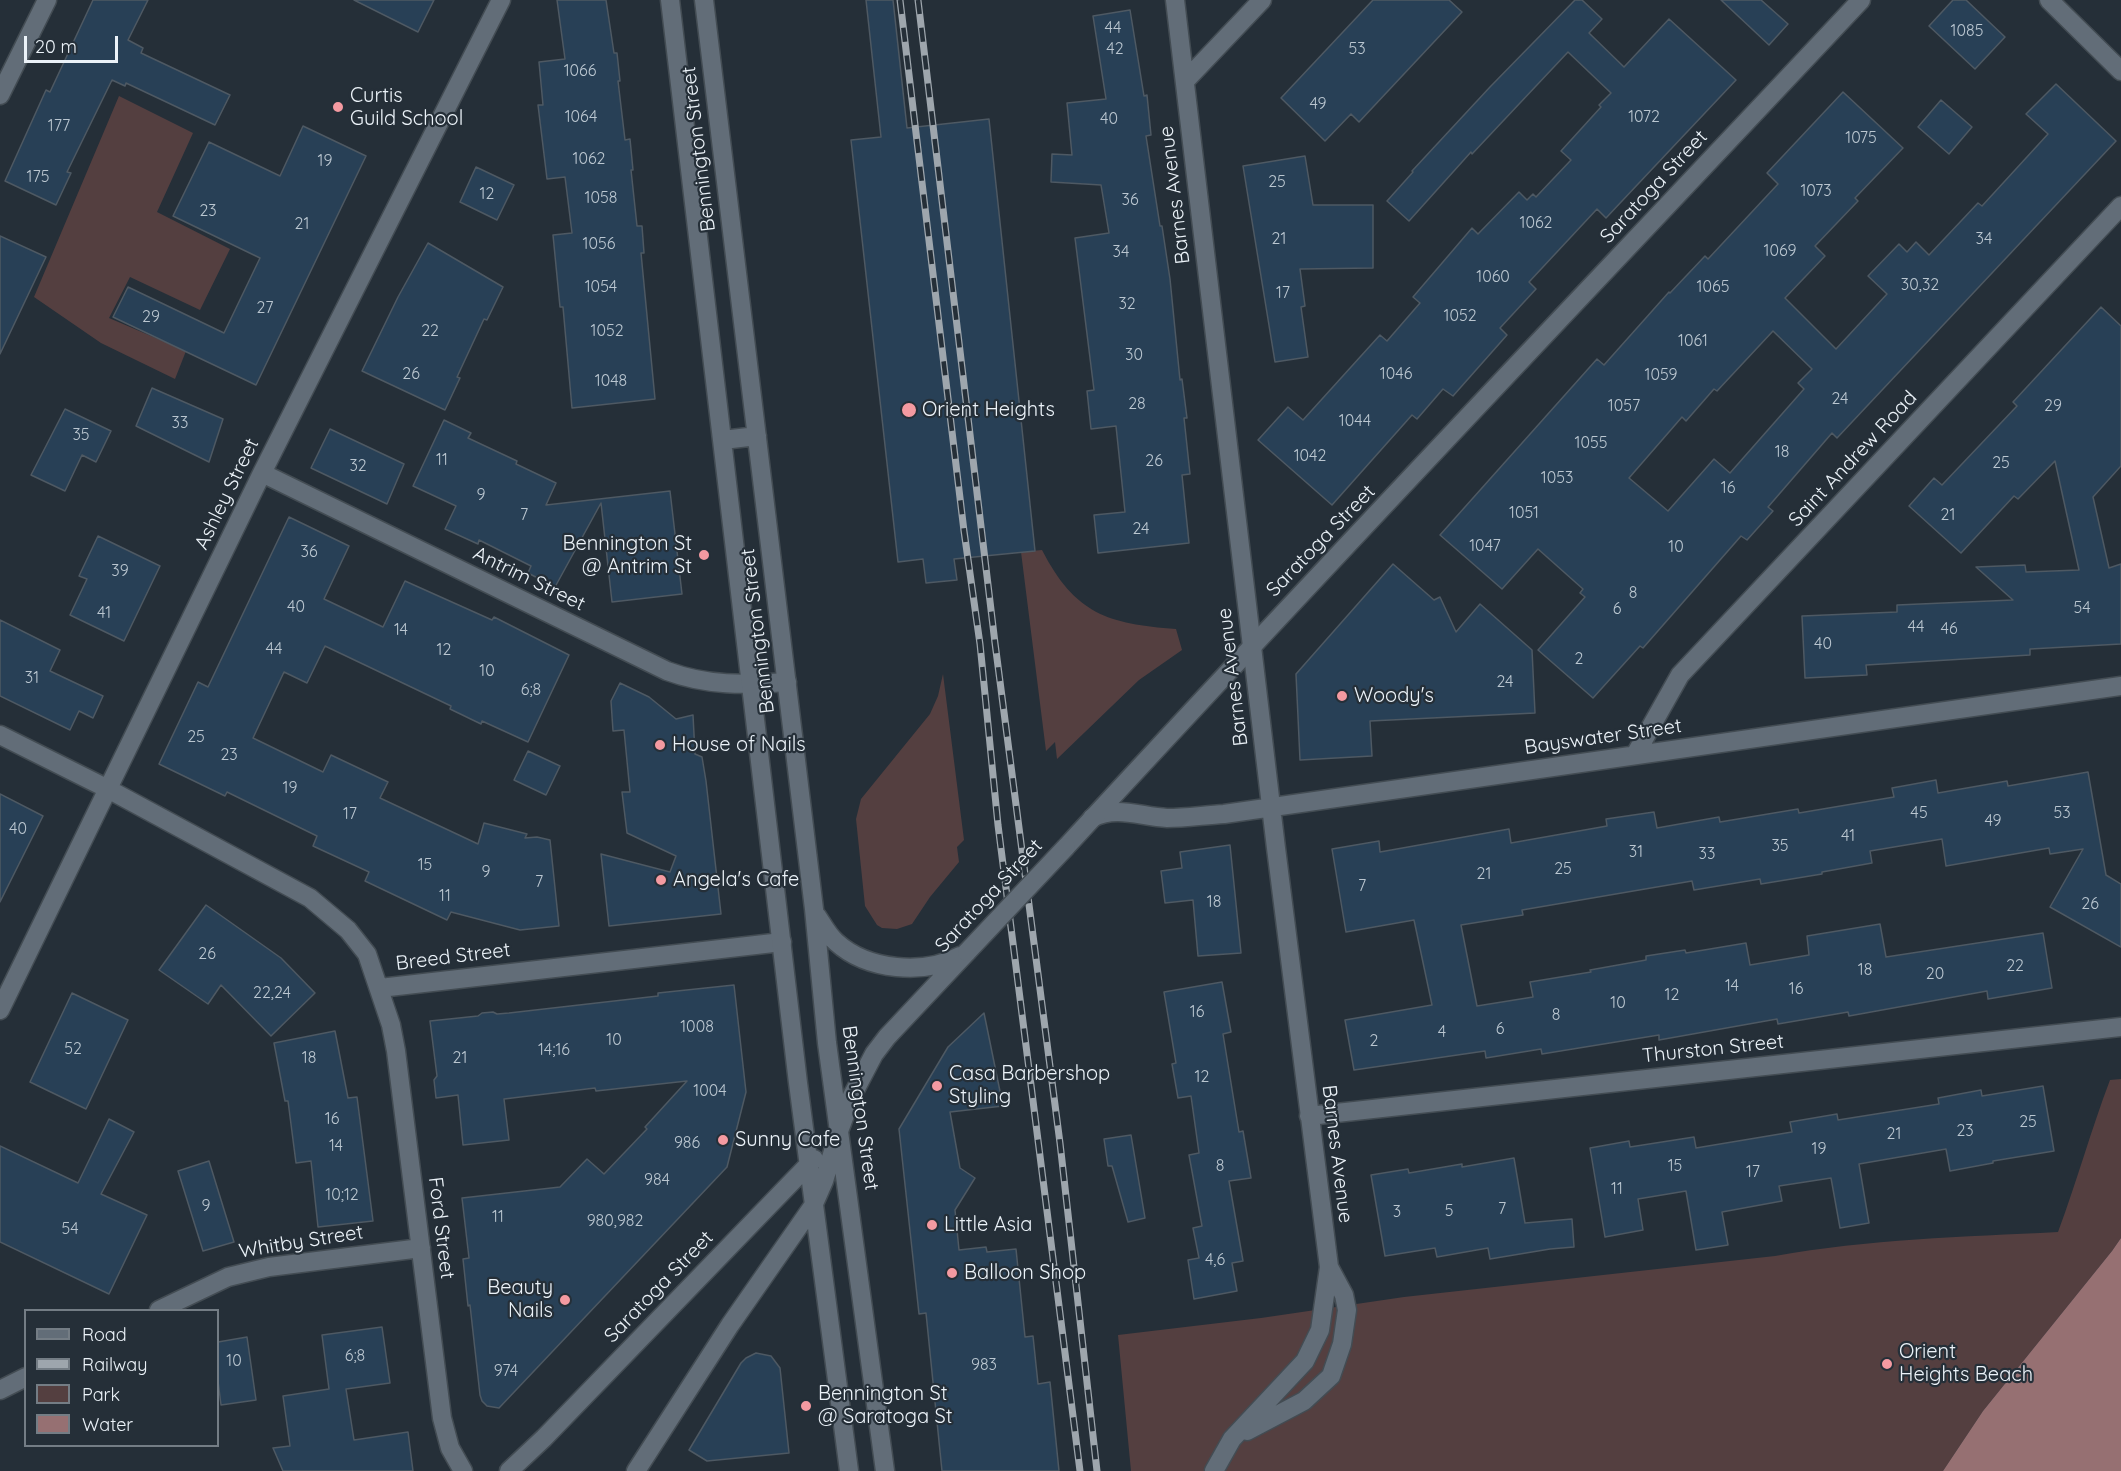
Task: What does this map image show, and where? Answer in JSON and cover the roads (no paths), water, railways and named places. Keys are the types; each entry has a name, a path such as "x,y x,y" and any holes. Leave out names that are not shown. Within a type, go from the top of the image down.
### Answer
{"street":[{"path":"0,95 47,0"},
{"name":"Ashley Street","path":"0,1010 262,473 501,0"},
{"name":"Bennington Street","path":"670,0 813,1206 849,1471"},
{"name":"Bennington Street","path":"704,0 814,909 828,1043 885,1471"},
{"name":"Barnes Avenue","path":"1175,0 1271,807 1329,1267"},
{"path":"1185,81 1262,0"},
{"name":"Saratoga Street","path":"636,1471 726,1331 813,1206 859,1081 880,1046 1252,645 1861,0"},
{"path":"2049,0 2121,71"},
{"name":"Saint Andrew Road","path":"1635,755 1680,675 2121,206"},
{"path":"723,440 757,436"},
{"name":"Antrim Street","path":"262,473 667,671 702,682 752,685 787,682"},
{"name":"Bayswater Street","path":"1092,819 1110,812 1168,818 1224,814 2121,686"},
{"name":"Breed Street","path":"0,735 108,789 310,898 348,930 367,954 380,988 782,942"},
{"path":"814,909 837,944 870,961 897,967 926,967 948,962 967,952"},
{"name":"Ford Street","path":"380,988 396,1051 442,1418 450,1448 463,1471"},
{"name":"Thurston Street","path":"1310,1116 2121,1028"},
{"name":"Saratoga Street","path":"509,1471 553,1430 839,1131"},
{"name":"Whitby Street","path":"163,1309 228,1277 248,1271 421,1248"},
{"path":"1214,1471 1232,1439 1305,1361 1320,1330 1329,1267"},
{"path":"1232,1439 1304,1401 1331,1376 1342,1344 1347,1310 1344,1295 1329,1267"},
{"path":"0,1390 24,1378"}],"water":[{"path":"2121,1238 2121,1471 1943,1471 1983,1411"}],"railway":[{"path":"900,0 964,531 980,644 998,825 1080,1471"},
{"path":"918,0 995,643 1060,1143 1097,1471"}],"place":[{"name":"Curtis Guild School","path":"338,107"},
{"name":"Orient Heights","path":"909,410"},
{"name":"Bennington St @ Antrim St","path":"704,555"},
{"name":"Woody's","path":"1342,696"},
{"name":"House of Nails","path":"660,745"},
{"name":"Angela's Cafe","path":"661,880"},
{"name":"Casa Barbershop Styling","path":"937,1086"},
{"name":"Sunny Cafe","path":"723,1140"},
{"name":"Little Asia","path":"932,1225"},
{"name":"Balloon Shop","path":"952,1273"},
{"name":"Beauty Nails","path":"565,1300"},
{"name":"Orient Heights Beach","path":"1887,1364"},
{"name":"Bennington St @ Saratoga St","path":"806,1406"}]}
